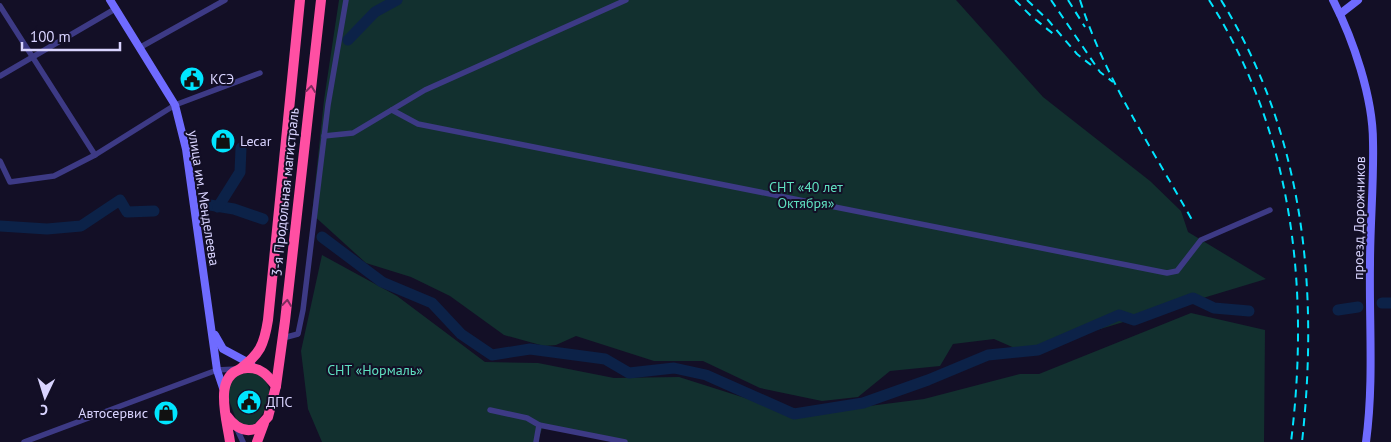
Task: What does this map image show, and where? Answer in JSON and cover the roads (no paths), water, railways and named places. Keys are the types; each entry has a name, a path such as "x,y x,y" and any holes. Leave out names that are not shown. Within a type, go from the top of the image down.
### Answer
{"highway":[{"name":"3-я Продольная магистраль","path":"224,388 228,378 248,363 261,349 268,320 300,0"},
{"name":"3-я Продольная магистраль","path":"256,442 272,406 276,386 321,0"},
{"path":"240,369 259,370 276,386"},
{"path":"224,388 230,442"},
{"path":"227,416 235,425 243,429 254,430 264,423"}],"main road":[{"name":"улица им. Менделеева","path":"111,0 175,105 186,149 217,370 224,388"},
{"name":"проезд Дорожников","path":"1333,0 1359,66 1373,140 1370,265 1372,371 1371,408 1366,442"},
{"path":"1340,14 1358,0"},
{"path":"212,329 223,349 259,370"}],"street":[{"path":"140,48 226,0"},
{"path":"283,338 298,334 324,136 346,0"},
{"path":"324,136 353,133 432,86 626,0"},
{"path":"0,6 95,155"},
{"path":"0,76 115,9"},
{"path":"0,161 10,182 54,176 95,155 175,105 260,73"},
{"path":"392,110 418,124 1167,273 1177,271 1201,240 1270,210"},
{"path":"24,442 217,370 240,369"},
{"path":"490,410 527,418 539,425 625,442"},
{"path":"235,425 243,442"},
{"path":"536,442 539,425"}],"waterway":[{"path":"348,40 375,12 397,0"},
{"path":"218,207 240,172 241,148"},
{"path":"0,226 47,229 81,226 120,200 127,212 154,211"},
{"path":"210,205 234,209 263,219"},
{"path":"322,237 382,282 432,303 461,334 492,355 530,349 605,359 629,373 674,368 706,375 794,414 863,403 928,380 988,355 1038,350 1119,315 1134,320 1193,298 1214,308 1249,311"},
{"path":"1382,303 1391,303"},
{"path":"1338,310 1358,307"}],"railway":[{"path":"1015,0 1056,36"},
{"path":"1027,0 1048,20 1077,54 1091,65"},
{"path":"1051,0 1100,72 1113,82"},
{"path":"1068,0 1085,27"},
{"path":"1080,0 1102,58 1130,113 1192,220"},
{"path":"1209,0 1237,51 1260,104 1277,158 1289,213 1296,270 1298,327 1291,442"},
{"path":"1221,0 1249,51 1271,104 1288,158 1299,214 1306,270 1308,327 1307,384 1302,442"}],"place":[{"name":"КСЭ","path":"192,79"},
{"name":"Lecar","path":"223,141"},
{"name":"ДПС","path":"249,402"},
{"name":"Автосервис","path":"166,413"}],"park label":[{"name":"СНТ «40 лет Октября»","path":"806,196"},
{"name":"СНТ «Нормаль»","path":"375,370"}]}
